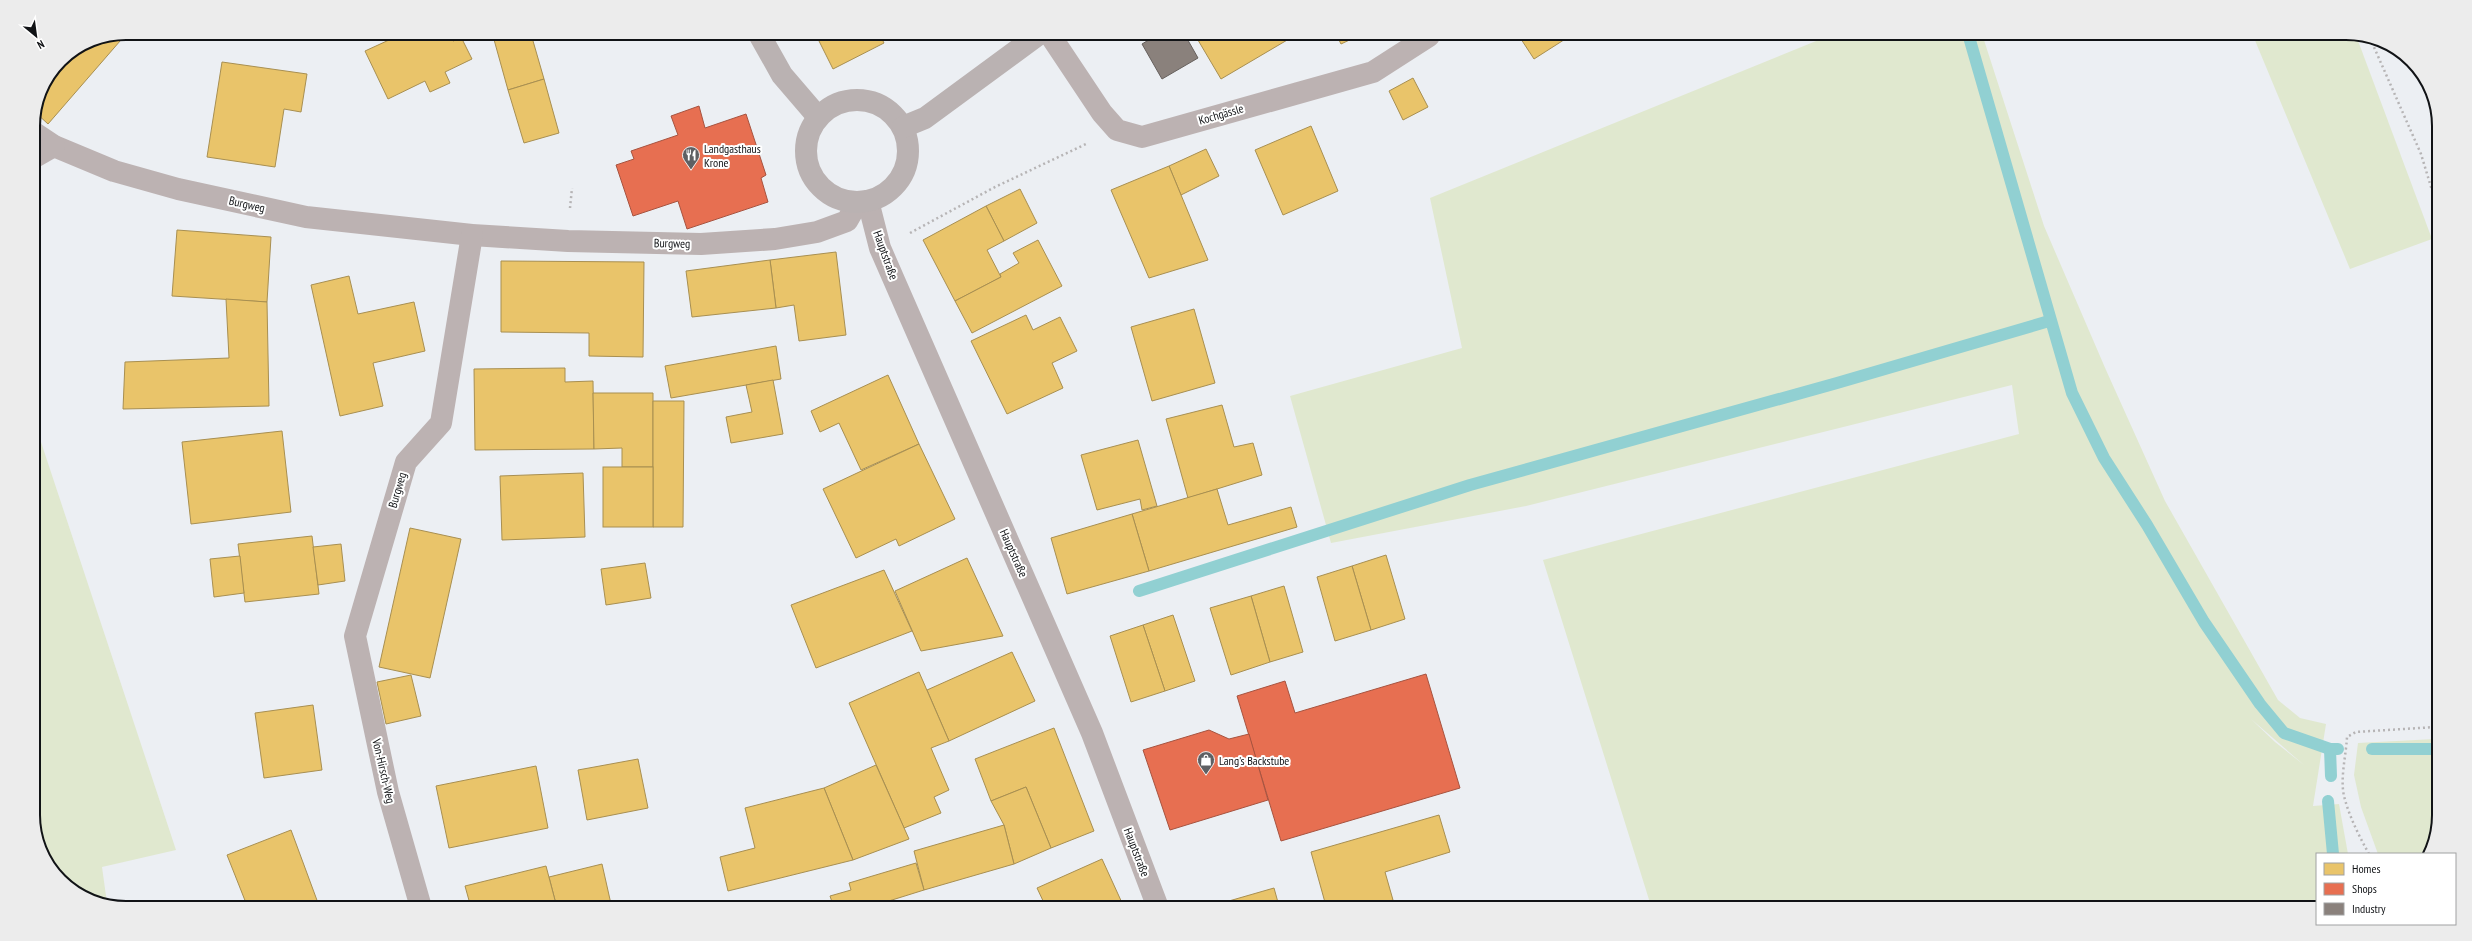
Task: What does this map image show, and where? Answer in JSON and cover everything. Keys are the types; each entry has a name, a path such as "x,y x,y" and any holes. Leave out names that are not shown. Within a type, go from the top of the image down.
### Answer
{"main road":[{"path":"762,40 782,75 818,117"},
{"path":"903,127 925,118 1031,40"},
{"path":"846,100 863,100 879,104 893,114 903,127 908,142 908,158 904,173 895,186 882,196 863,202 841,200 826,192 815,180 810,170 805,148 809,132 818,117 831,106 846,100"}],"street":[{"path":"1053,40 1102,113 1117,130"},
{"name":"Kochgässle","path":"1117,130 1142,137 1373,72 1423,40"},
{"name":"Burgweg","path":"40,137 54,146 114,172 306,217 472,235 568,241 701,244 775,239 817,232 847,222 863,202"},
{"path":"40,154 54,146"},
{"name":"Hauptstraße","path":"863,202 880,248 1092,733 1155,901"},
{"name":"Burgweg","path":"355,636 406,462 441,423 472,235"},
{"name":"Von-Hirsch-Weg","path":"355,636 388,792 419,901"}],"path":[{"path":"2373,45 2421,154 2432,190"},
{"path":"880,248 995,187 1117,130"},
{"path":"2369,853 2344,796 2343,782 2348,737 2356,732 2432,727"}],"green space":[{"path":"1819,40 1984,40 2044,226 2106,370 2165,501 2278,700 2300,718 2326,724 2313,806 2339,804 2348,853 2316,853 2316,901 1649,901 1543,560 2019,434 2012,385 1526,506 1331,543 1290,396 1462,348 1430,198","holes":["2251,719 2304,765 2275,742"]},
{"path":"2255,40 2358,41 2432,239 2350,269"},
{"path":"40,439 176,850 102,867 106,898 83,889 65,876 49,853 40,821"},
{"path":"2432,739 2432,815 2429,837 2423,853 2378,853 2361,807 2354,775 2358,743"}],"building: Homes":[{"path":"121,40 48,124 41,117 43,104 49,88 61,69 69,61 88,49 98,45"},
{"path":"389,40 462,40 472,59 445,72 450,83 430,92 425,81 388,99 365,51"},
{"path":"494,40 533,40 544,79 508,90"},
{"path":"818,40 882,40 884,43 833,69"},
{"path":"1198,40 1287,40 1221,79"},
{"path":"1339,40 1350,40 1341,44"},
{"path":"1522,40 1564,40 1534,59"},
{"path":"222,62 307,74 301,112 284,109 275,167 207,157"},
{"path":"1413,78 1428,107 1403,120 1389,91"},
{"path":"544,79 559,133 524,143 508,90"},
{"path":"1311,126 1338,191 1283,215 1255,150"},
{"path":"1206,149 1219,176 1181,195 1169,166"},
{"path":"1169,166 1208,260 1149,278 1111,190"},
{"path":"1020,189 1037,223 1004,241 986,206"},
{"path":"986,206 1004,241 987,250 1001,277 955,301 923,240"},
{"path":"177,230 271,237 267,302 172,296"},
{"path":"1038,240 1062,286 972,333 955,301 1001,277 1000,274 1019,263 1013,253"},
{"path":"836,252 846,335 799,341 794,305 776,308 770,260"},
{"path":"770,260 776,308 692,317 686,271"},
{"path":"501,261 644,262 643,357 589,356 589,333 501,332"},
{"path":"349,276 358,314 414,302 425,351 373,363 383,406 340,416 311,285"},
{"path":"226,299 267,302 269,406 123,409 125,362 229,358"},
{"path":"1194,309 1215,383 1152,401 1131,327"},
{"path":"1026,315 1033,330 1060,317 1077,351 1052,363 1063,388 1007,414 971,341"},
{"path":"776,346 781,379 671,398 665,366"},
{"path":"565,368 565,382 593,381 594,449 475,450 474,369"},
{"path":"888,375 919,444 861,470 839,423 820,432 811,411"},
{"path":"773,380 783,434 731,443 726,417 752,412 746,385"},
{"path":"593,393 653,393 653,467 622,467 622,448 594,449"},
{"path":"653,401 684,401 683,527 653,527"},
{"path":"1222,405 1234,447 1253,443 1262,475 1188,498 1166,419"},
{"path":"282,431 291,512 191,524 182,442"},
{"path":"1138,440 1157,506 1142,510 1140,499 1097,510 1081,455"},
{"path":"919,444 955,519 899,546 896,539 856,558 823,489"},
{"path":"603,467 653,467 653,527 603,527"},
{"path":"583,473 585,537 502,540 500,476"},
{"path":"1217,489 1228,525 1291,507 1297,527 1149,571 1132,514"},
{"path":"1132,514 1149,571 1067,594 1051,538"},
{"path":"410,528 461,539 430,678 379,667"},
{"path":"312,536 319,594 245,602 238,544"},
{"path":"341,544 345,581 318,585 313,547"},
{"path":"1386,555 1405,619 1371,630 1352,566"},
{"path":"240,556 244,593 214,597 210,559"},
{"path":"967,558 1003,636 921,651 895,591"},
{"path":"645,563 651,598 606,605 601,569"},
{"path":"1352,566 1371,630 1335,641 1317,577"},
{"path":"884,570 912,631 816,668 791,605"},
{"path":"1284,586 1303,652 1270,662 1251,596"},
{"path":"1251,596 1270,662 1231,675 1210,608"},
{"path":"1173,615 1195,681 1165,691 1143,625"},
{"path":"1143,625 1165,691 1131,702 1110,636"},
{"path":"1012,652 1035,701 949,741 927,690"},
{"path":"919,672 949,741 931,748 949,790 934,797 941,813 904,828 849,703"},
{"path":"411,675 421,716 386,724 377,682"},
{"path":"313,705 322,770 264,778 255,713"},
{"path":"1054,728 1094,831 1051,848 1026,787 991,801 975,759"},
{"path":"638,759 648,808 587,820 578,770"},
{"path":"876,765 909,839 853,860 824,788"},
{"path":"536,766 548,828 449,848 436,786"},
{"path":"1026,787 1051,848 1014,864 1004,825 991,801"},
{"path":"824,788 853,860 728,891 720,857 755,848 745,808"},
{"path":"1439,815 1450,852 1385,872 1393,900 1325,901 1311,852"},
{"path":"1004,825 1014,864 924,890 914,851"},
{"path":"291,830 317,901 245,901 227,855"},
{"path":"1102,859 1121,901 1043,901 1037,888"},
{"path":"916,863 924,890 889,901 832,901 830,896 851,890 849,883"},
{"path":"602,864 610,901 555,901 549,877"},
{"path":"546,866 555,901 469,901 465,886"},
{"path":"1274,888 1278,901 1229,901"}],"building: Shops":[{"name":"Landgasthaus Krone","path":"699,106 705,128 746,114 766,175 761,178 768,202 687,229 678,201 633,216 616,165 634,159 631,151 678,135 671,116"},
{"path":"1426,674 1460,788 1281,841 1237,696 1285,681 1295,713"},
{"name":"Lang's Backstube","path":"1209,730 1229,739 1249,734 1268,800 1170,830 1143,750"}],"building: Industry":[{"path":"1149,40 1188,40 1198,58 1162,79 1142,44"}],"waterway":[{"path":"1970,40 2072,393 2104,458 2147,525 2204,622 2260,704 2284,733 2330,749 2338,749"},
{"path":"1139,591 1470,485 1837,383 2049,321"},
{"path":"2330,749 2331,776"},
{"path":"2372,749 2432,749"},
{"path":"2328,801 2333,853"}],"place":[{"name":"Landgasthaus Krone","path":"691,170"},
{"name":"Lang's Backstube","path":"1206,775"}]}
